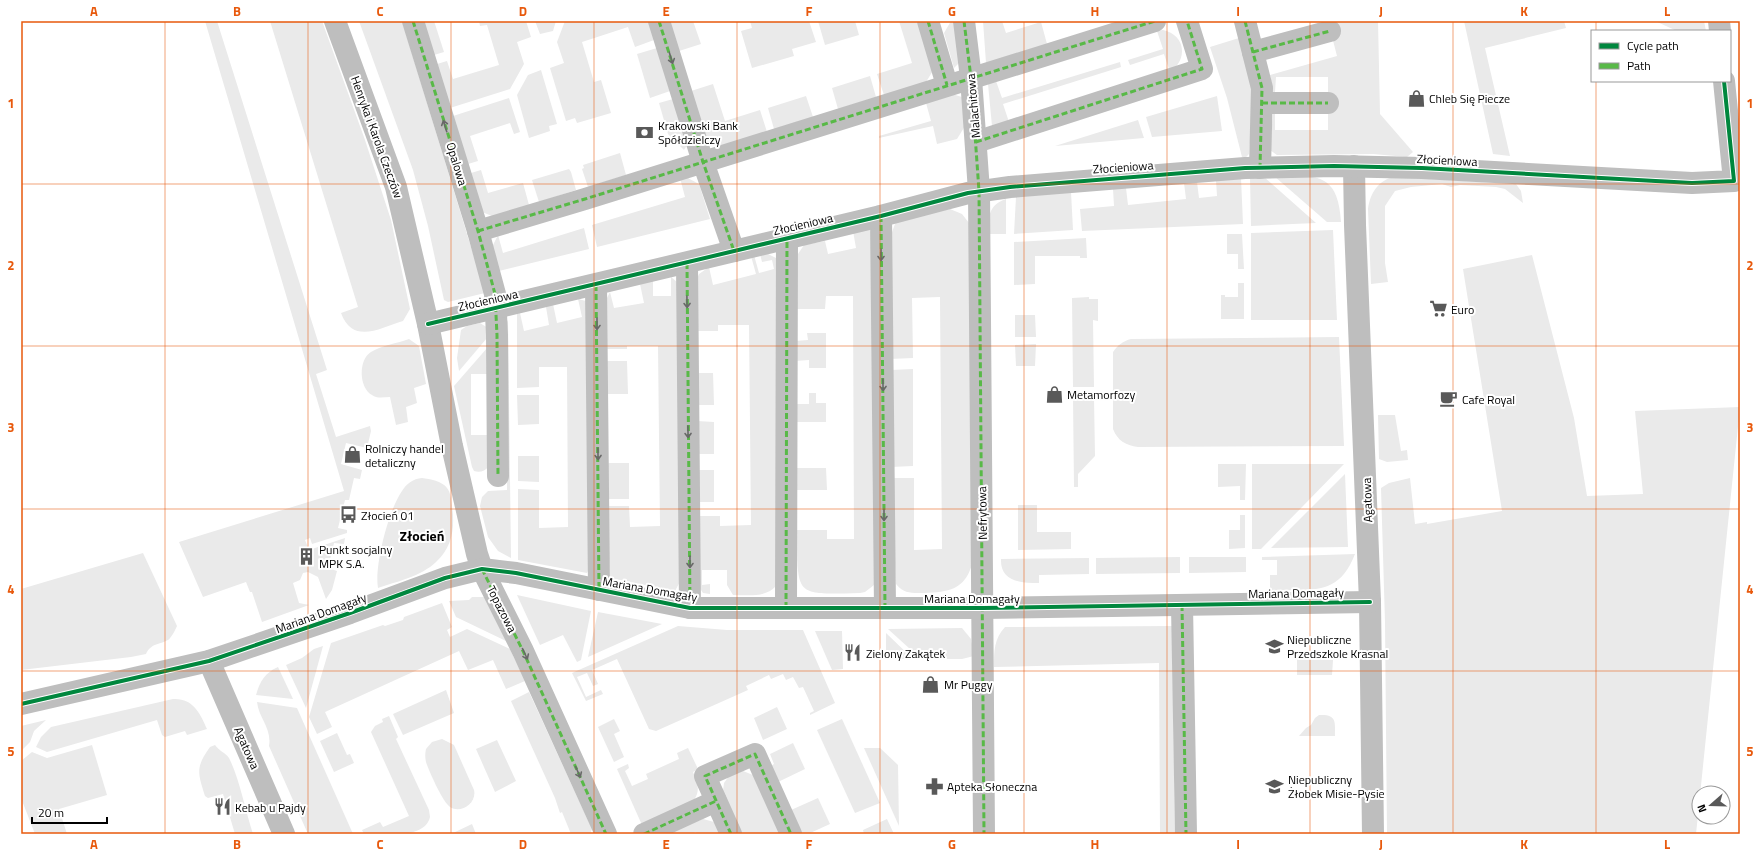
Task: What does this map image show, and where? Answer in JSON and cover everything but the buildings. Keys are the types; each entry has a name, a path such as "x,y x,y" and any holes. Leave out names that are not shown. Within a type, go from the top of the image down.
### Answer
{"street":[{"name":"Henryka i Karola Czeczów","path":"335,21 396,187 428,324"},
{"name":"Opalowa","path":"413,21 478,231 495,294 498,476"},
{"path":"660,21 703,162 734,251"},
{"path":"928,21 947,85"},
{"name":"Malachitowa","path":"964,21 971,78 979,191"},
{"path":"478,231 1155,21"},
{"path":"976,142 1202,69 1187,21"},
{"path":"1245,21 1262,88 1260,168"},
{"path":"1253,52 1330,31"},
{"name":"Złocieniowa","path":"428,324 596,285 979,191 1075,181 1260,168 1354,166 1692,183 1734,181 1724,82"},
{"path":"1262,103 1328,104"},
{"name":"Agatowa","path":"1354,166 1370,602 1373,834"},
{"name":"Nefrytowa","path":"979,191 984,834"},
{"path":"881,216 885,608"},
{"path":"786,608 787,238"},
{"path":"687,263 690,608"},
{"path":"596,285 599,590"},
{"name":"Topazowa","path":"428,324 452,446 477,554 482,569 524,651 606,834"},
{"name":"Mariana Domagały","path":"21,704 209,661 350,613 445,578 482,569 516,573 690,608 983,608 1370,602"},
{"path":"1182,605 1186,834"},
{"name":"Agatowa","path":"209,661 284,834"},
{"path":"731,834 704,776 755,754 791,834"},
{"path":"644,834 716,801"}],"shaded area":[{"path":"205,21 217,21 327,370 316,374 336,437 370,426 371,431 367,448 346,443 341,464 362,470 360,479 354,478 349,500 345,500 338,528 347,530 347,533 312,544 310,538 305,540 309,550 345,538 344,544 334,543 328,568 337,571 332,590 326,599 318,577 308,572 303,573 300,580 293,583 299,603 309,605 262,622 252,592 250,592 246,582 203,597 179,542 344,491"},
{"path":"270,21 322,21 365,140 391,220 410,309 403,321 368,332 360,331 353,329 346,323 341,313 358,307"},
{"path":"359,21 402,21 485,293 448,302 444,300 428,226 413,170"},
{"path":"423,21 434,21 444,52 434,55"},
{"path":"479,21 526,21 531,37 517,42 524,64 510,89 450,108 437,64 447,61 453,79 499,65 487,25 480,26"},
{"path":"535,21 556,21 553,31 540,34"},
{"path":"565,21 648,21 654,40 635,47 628,27 582,42 594,82 601,80 611,113 577,123 575,118 566,121 550,68 564,63 557,42"},
{"path":"669,21 693,21 701,44 679,51"},
{"path":"750,21 809,21 816,42 792,49 794,56 752,68 741,31 752,28"},
{"path":"818,21 855,21 859,35 825,45"},
{"path":"899,21 919,21 934,69 926,82 884,95 877,74 912,63"},
{"path":"951,21 955,21 960,62 954,68 944,33"},
{"path":"983,21 1002,21 1006,33 1041,22 1047,44 986,63"},
{"path":"1328,21 1378,21 1380,114 1413,152 1407,157 1373,154 1277,155 1270,150 1273,113 1275,114 1275,130 1328,130 1328,77 1276,77 1275,92 1273,92 1270,75 1337,56"},
{"path":"1464,21 1564,21 1566,28 1485,48 1510,156 1493,154"},
{"path":"1655,21 1704,21 1706,30 1675,30"},
{"path":"1163,30 1171,33 1180,42 1182,55 1176,67 1170,72 1164,54 1130,65 1128,60 1163,49 1157,31"},
{"path":"1239,38 1254,92 1249,154 1246,157 1242,157 1227,98 1210,47"},
{"path":"657,48 670,91 650,98 637,54"},
{"path":"1120,62 1121,67 1003,104 1009,122 992,126 988,84 996,81 1002,98"},
{"path":"541,70 557,124 549,126 550,131 529,138 517,95 528,75"},
{"path":"870,76 876,97 838,109 832,88"},
{"path":"713,84 725,121 760,110 767,132 720,146 706,139 691,91"},
{"path":"952,94 962,97 965,126 957,139 937,144 933,126 879,138 879,136 931,121 926,103"},
{"path":"806,96 813,117 774,129 768,108"},
{"path":"1217,96 1222,131 1152,137 1146,117"},
{"path":"509,98 520,132 514,134 510,123 470,136 478,161 468,164 453,116"},
{"path":"673,99 687,145 684,150 668,134 659,103"},
{"path":"1138,120 1144,138 1055,146"},
{"path":"620,153 626,175 588,187 582,169 584,168 583,165"},
{"path":"569,169 576,190 539,202 532,180"},
{"path":"481,170 488,193 523,183 529,205 492,216 482,212 471,173"},
{"path":"1274,176 1301,176 1322,180 1329,185 1335,193 1339,205 1341,222 1327,222"},
{"path":"686,177 699,184 710,219 597,247 592,225 685,197 680,178"},
{"path":"1250,177 1264,177 1316,223 1251,226"},
{"path":"1394,177 1516,184 1521,191 1523,203 1505,189 1496,187 1460,185 1451,187 1442,184 1411,187 1395,191 1385,206 1385,263 1388,282 1371,284 1369,203 1379,184"},
{"path":"1241,178 1243,224 1082,231 1080,209 1114,206 1113,189 1126,188 1128,205 1186,199 1184,183 1197,182 1199,198 1217,196 1216,180"},
{"path":"1071,192 1073,230 1014,234 1016,197"},
{"path":"1006,199 1006,234 989,234 990,213 995,205"},
{"path":"950,209 962,214 969,223 972,564 965,579 954,588 941,592 912,593 902,590 896,584 891,478 914,478 914,550 942,549 940,297 912,298 913,358 890,359 890,238 896,221"},
{"path":"868,227 874,237 874,585 865,592 860,593 822,593 811,591 804,587 800,579 798,568 797,530 827,530 827,539 854,539 853,296 826,296 825,309 795,309 798,254 804,245 825,241 828,254 856,248 853,231"},
{"path":"584,228 589,249 499,271 492,247 498,235 503,253"},
{"path":"1333,230 1337,320 1251,320 1251,233"},
{"path":"1227,234 1242,234 1244,269 1238,269 1238,254 1227,254"},
{"path":"1086,238 1087,258 1080,258 1080,256 1035,256 1035,284 1014,285 1014,242"},
{"path":"760,254 768,254 776,258 776,586 772,590 762,594 733,595 727,585 727,570 702,570 702,585 710,584 710,594 703,593 699,587 698,516 720,516 720,526 751,525 749,325 718,325 718,331 696,331 696,281 699,274 709,267 713,285 756,274 751,256 754,255 759,273 774,269 772,260 762,262"},
{"path":"1532,255 1574,418 1587,496 1643,494 1635,411 1740,407 1701,785 1691,785 1691,825 1697,825 1696,834 1387,834 1385,622 1381,488 1389,483 1410,478 1415,524 1427,522 1427,524 1502,511 1463,269"},
{"path":"671,277 677,282 683,576 675,591 610,578 606,506 629,506 630,527 660,526 658,346 627,346 627,349 605,349 605,302 610,292 614,308 644,303 640,284 653,281 653,296 671,296"},
{"path":"1238,283 1244,283 1244,319 1221,319 1221,295 1225,295 1225,297 1238,297"},
{"path":"1089,297 1089,299 1098,299 1098,321 1093,320 1094,387 1073,387 1072,298"},
{"path":"578,299 586,301 590,567 587,573 518,560 518,489 539,490 539,528 568,527 567,367 539,367 539,387 517,388 517,314 520,313 524,331 549,325 546,307 553,304 557,323 582,317"},
{"path":"1015,315 1035,315 1036,337 1015,337"},
{"path":"508,320 511,558 498,551 488,537 480,506 482,497 488,491 507,490"},
{"path":"480,323 488,328 487,338 459,371 457,358 461,330 467,326"},
{"path":"807,333 826,333 826,368 809,368 809,360 795,361 795,341 808,340"},
{"path":"1339,337 1344,446 1138,447 1122,442 1117,437 1113,429 1113,352 1119,345 1126,341 1131,339"},
{"path":"409,339 419,346 426,384 414,388 417,403 406,407 408,422 396,425 390,397 376,397 368,391 363,380 362,367 367,356 371,352 384,346"},
{"path":"1036,344 1035,366 1016,366 1015,345"},
{"path":"488,347 488,374 471,374 471,435 488,435 488,467 484,471 478,472 474,471 472,467 454,386"},
{"path":"605,361 627,361 628,394 605,394"},
{"path":"913,369 913,466 891,467 891,370"},
{"path":"696,373 713,373 714,405 697,405"},
{"path":"809,393 816,393 816,403 826,403 826,422 796,422 796,404 809,404"},
{"path":"517,395 539,395 539,424 518,425"},
{"path":"1073,398 1094,398 1095,456 1078,474 1078,487 1074,487"},
{"path":"1378,415 1395,415 1401,451 1407,450 1408,460 1387,462 1379,459"},
{"path":"697,421 714,422 714,454 697,454"},
{"path":"518,456 539,456 539,482 518,481"},
{"path":"606,463 629,463 629,499 606,499"},
{"path":"1218,464 1246,464 1245,500 1240,500 1240,486 1218,487"},
{"path":"1252,464 1344,464 1261,549 1252,549"},
{"path":"796,468 826,468 827,490 797,490"},
{"path":"697,470 714,470 714,502 697,502"},
{"path":"1345,474 1348,547 1271,548"},
{"path":"422,478 439,482 447,488 451,497 452,506 452,536 442,556 430,567 416,575 378,588 377,578 380,552 392,511 397,499 406,486 413,480"},
{"path":"1018,505 1037,505 1037,532 1071,532 1071,549 1018,550"},
{"path":"1240,515 1245,515 1245,548 1229,549 1229,530 1240,530"},
{"path":"143,553 177,626 168,640 153,646 146,654 21,670 21,589"},
{"path":"1355,554 1348,568 1340,578 1321,588 1310,590 1270,590 1270,575 1277,575 1277,560 1262,560 1262,557"},
{"path":"1180,557 1180,573 1096,574 1096,558"},
{"path":"1189,557 1246,557 1246,572 1189,573"},
{"path":"1089,558 1089,574 1039,575 1039,583 1013,580 1008,577 1002,567 1001,559"},
{"path":"517,595 591,611 581,660 577,662 563,635 540,645"},
{"path":"472,597 485,597 506,641 456,617 449,601 469,600"},
{"path":"442,603 452,627 447,630 450,637 467,629 510,649 525,681 506,689 493,660 468,670 459,651 325,712 332,727 317,734 309,717 331,643 383,625 385,626 403,620 404,617"},
{"path":"598,612 662,624 588,657"},
{"path":"678,626 727,630 803,630 835,703 810,715 810,713 814,711 803,687 799,688 793,677 786,680 783,674 771,679 769,675 746,686 748,690 656,731 649,729 617,659 592,670 598,684 593,686 587,673 577,677 586,697 601,690 603,694 586,701 572,673"},
{"path":"1172,626 1175,834 1160,834 1159,663 994,667 994,656 995,646 1001,632 1005,627"},
{"path":"962,628 971,639 974,656 962,659 921,659 888,629"},
{"path":"815,631 842,631 843,669 832,670"},
{"path":"886,633 913,659 886,659"},
{"path":"323,646 306,708 286,665 302,658 314,649"},
{"path":"1297,659 1333,660 1332,675 1297,675"},
{"path":"278,667 293,699 256,695 264,678"},
{"path":"446,690 454,713 403,735 393,714"},
{"path":"529,692 592,829 590,834 571,834 562,812 560,813 555,798 511,701"},
{"path":"173,699 180,699 191,704 202,717 207,729 187,735 185,731 165,737 162,735 157,720 47,752 36,747 41,737 51,727"},
{"path":"257,702 297,708 353,834 308,834 269,746 269,734 260,714"},
{"path":"777,707 787,729 763,740 754,718"},
{"path":"1319,715 1329,716 1334,720 1335,736 1299,736 1311,725 1315,718"},
{"path":"389,716 398,737 396,739 429,810 430,817 426,824 420,829 411,832 391,835 364,834 362,830 380,822 383,827 409,816 371,732 375,726 383,722 382,719"},
{"path":"614,719 620,731 614,734 624,757 614,762 598,727"},
{"path":"842,719 880,803 855,813 817,730"},
{"path":"46,720 34,731 30,742 21,751 21,726"},
{"path":"337,733 347,755 350,754 354,763 334,772 320,741"},
{"path":"442,739 454,745 474,790 471,803 463,808 454,809 447,804 436,786 426,762 426,749 432,742"},
{"path":"497,740 516,781 495,792 476,749"},
{"path":"793,743 805,769 778,782 771,766 774,764 770,754"},
{"path":"92,745 107,795 59,809 67,834 35,834 21,798 21,761 32,752 47,758"},
{"path":"215,745 228,756 233,766 253,834 235,834 223,794 208,798 205,796 199,771 205,754 210,747"},
{"path":"688,748 698,769 693,772 698,789 694,800 642,825 617,769 628,764 629,768 625,771 632,786 648,779 646,774 679,759 677,753"},
{"path":"864,748 880,748 898,765 899,826"},
{"path":"743,771 753,775 780,834 741,834 723,791 724,783 729,776"},
{"path":"818,798 830,824 808,834 802,834 791,810"},
{"path":"703,819 714,822 722,834 697,834 696,832 691,834 665,834"},
{"path":"887,819 894,834 864,834 863,830"},
{"path":"472,824 476,834 451,834"}],"marked path":[{"path":"413,21 478,231 495,294 497,335 498,476"},
{"path":"659,21 703,162 734,251"},
{"path":"928,21 947,85"},
{"path":"964,21 971,78 979,191 984,834"},
{"path":"478,231 1155,21"},
{"path":"976,142 1202,69 1187,21"},
{"path":"1245,21 1262,88 1260,168"},
{"path":"1253,52 1330,31"},
{"path":"1262,103 1328,103"},
{"path":"881,216 885,608"},
{"path":"786,608 787,238"},
{"path":"687,263 690,608"},
{"path":"596,285 599,590"},
{"path":"482,569 523,651 606,834"},
{"path":"1182,605 1186,834"},
{"path":"731,834 705,776 755,754 791,834"},
{"path":"644,834 716,801"}],"cycle path":[{"path":"428,324 881,216 968,193 1010,187 1245,168 1334,166 1422,168 1692,183 1734,181 1724,82"},
{"path":"21,704 209,661 350,613 445,578 482,569 516,573 690,608 983,608 1370,602"}],"place":[{"name":"Chleb Się Piecze","path":"1416,98"},
{"name":"Krakowski Bank Spółdzielczy","path":"645,132"},
{"name":"Euro","path":"1438,309"},
{"name":"Metamorfozy","path":"1054,394"},
{"name":"Cafe Royal","path":"1449,399"},
{"name":"Rolniczy handel detaliczny","path":"352,455"},
{"name":"Złocień 01","path":"348,515"},
{"name":"Punkt socjalny MPK S.A.","path":"306,556"},
{"name":"Niepubliczne Przedszkole Krasnal","path":"1274,646"},
{"name":"Zielony Zakątek","path":"853,653"},
{"name":"Mr Puggy","path":"931,684"},
{"name":"Apteka Słoneczna","path":"934,786"},
{"name":"Niepubliczny Żłobek Misie-Pysie","path":"1275,786"},
{"name":"Kebab u Pajdy","path":"222,807"}],"district":[{"name":"Złocień","path":"422,535"}]}
